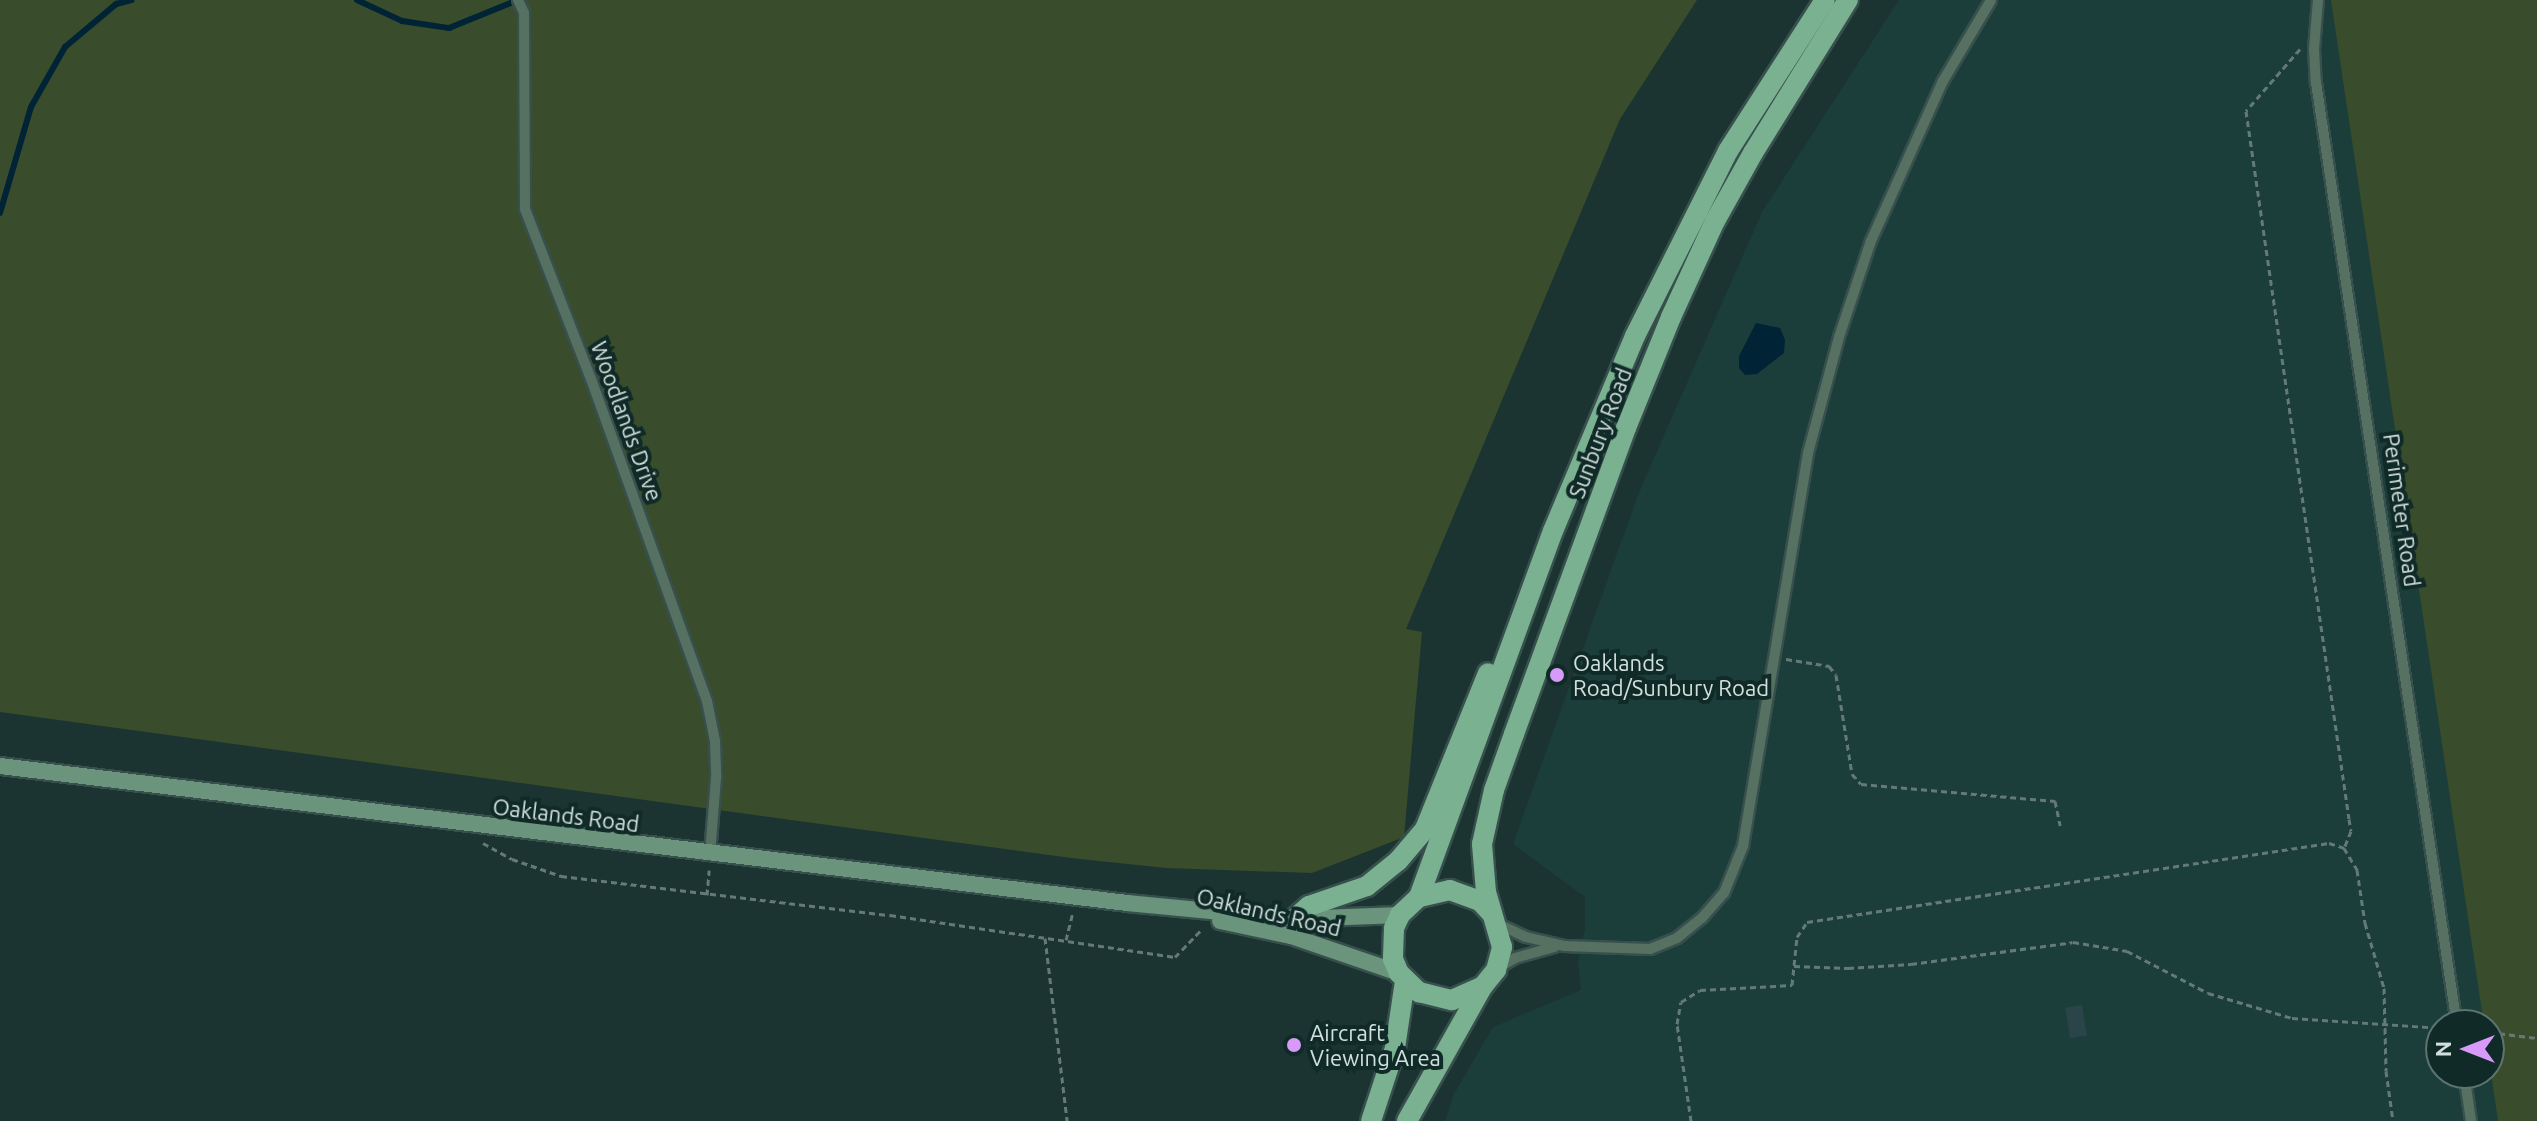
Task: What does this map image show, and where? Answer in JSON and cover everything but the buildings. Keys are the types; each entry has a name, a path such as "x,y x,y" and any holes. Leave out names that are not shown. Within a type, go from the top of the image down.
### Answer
{"main road":[{"name":"Sunbury Road","path":"1419,897 1553,531 1630,348 1687,228 1728,151 1825,0"},
{"name":"Sunbury Road","path":"1494,918 1483,877 1482,844 1494,790 1626,428 1715,221 1788,92 1848,0"},
{"path":"1292,927 1309,906 1367,886 1398,861 1425,829 1493,662 1553,531"},
{"name":"Oaklands Road","path":"0,766 710,855 1127,903 1292,927 1402,977"},
{"path":"1371,1121 1395,1048 1402,977 1392,943 1400,915 1419,897 1450,890 1480,901 1494,918 1502,947 1490,978 1407,1121"},
{"name":"Oaklands Road","path":"1127,903 1211,920 1292,927 1400,915"},
{"path":"1402,977 1419,992 1452,1000 1490,978"}],"lane":[{"name":"Woodlands Drive","path":"518,0 524,13 525,209 591,379 707,701 715,741 716,778 710,855"},
{"path":"1490,978 1541,949 1564,946 1650,949 1677,938 1702,918 1724,893 1743,846 1808,453 1843,323 1871,241 1943,81 1991,0"},
{"name":"Perimeter Road","path":"2318,0 2316,82 2455,1009"},
{"path":"1494,918 1526,937 1564,946"},
{"path":"2466,1089 2471,1121"}],"path":[{"path":"2315,31 2246,111 2351,831 2344,848"},
{"path":"1773,658 1829,666 1836,675 1852,774 1861,784 2055,801 2060,825"},
{"path":"471,837 512,859 561,876 890,915 1175,957 1211,920"},
{"path":"1691,1121 1677,1024 1681,1002 1700,990 1792,985 1801,928 1807,922 2329,843 2344,848 2357,870 2365,923 2384,988 2386,1071 2393,1121"},
{"path":"707,895 710,855"},
{"path":"1066,941 1076,897"},
{"path":"1045,938 1067,1121"},
{"path":"1794,966 1848,968 1911,964 2073,942 2127,951 2208,993 2292,1018 2425,1027"},
{"path":"2505,1034 2537,1038"}],"shaded area":[{"path":"1899,0 2537,0 2537,1121 1445,1121 1454,1094 1493,1027 1581,990 1578,962 1585,929 1585,897 1513,844 1638,495 1762,212"},
{"path":"1756,323 1780,328 1785,340 1784,353 1757,374 1745,375 1739,368 1739,356"}],"green space":[{"path":"0,0 1697,0 1620,119 1406,629 1422,632 1404,837 1312,873 1166,868 1071,858 0,712"},
{"path":"2331,0 2537,0 2537,1121 2498,1121 2493,1089 2505,1089 2505,1009 2482,1009"}],"waterway":[{"path":"0,213 31,107 65,47 116,4 132,0"},
{"path":"357,0 402,21 449,28 518,0"}],"place":[{"name":"Oaklands Road/Sunbury Road","path":"1557,675"},
{"name":"Aircraft Viewing Area","path":"1294,1045"}]}
